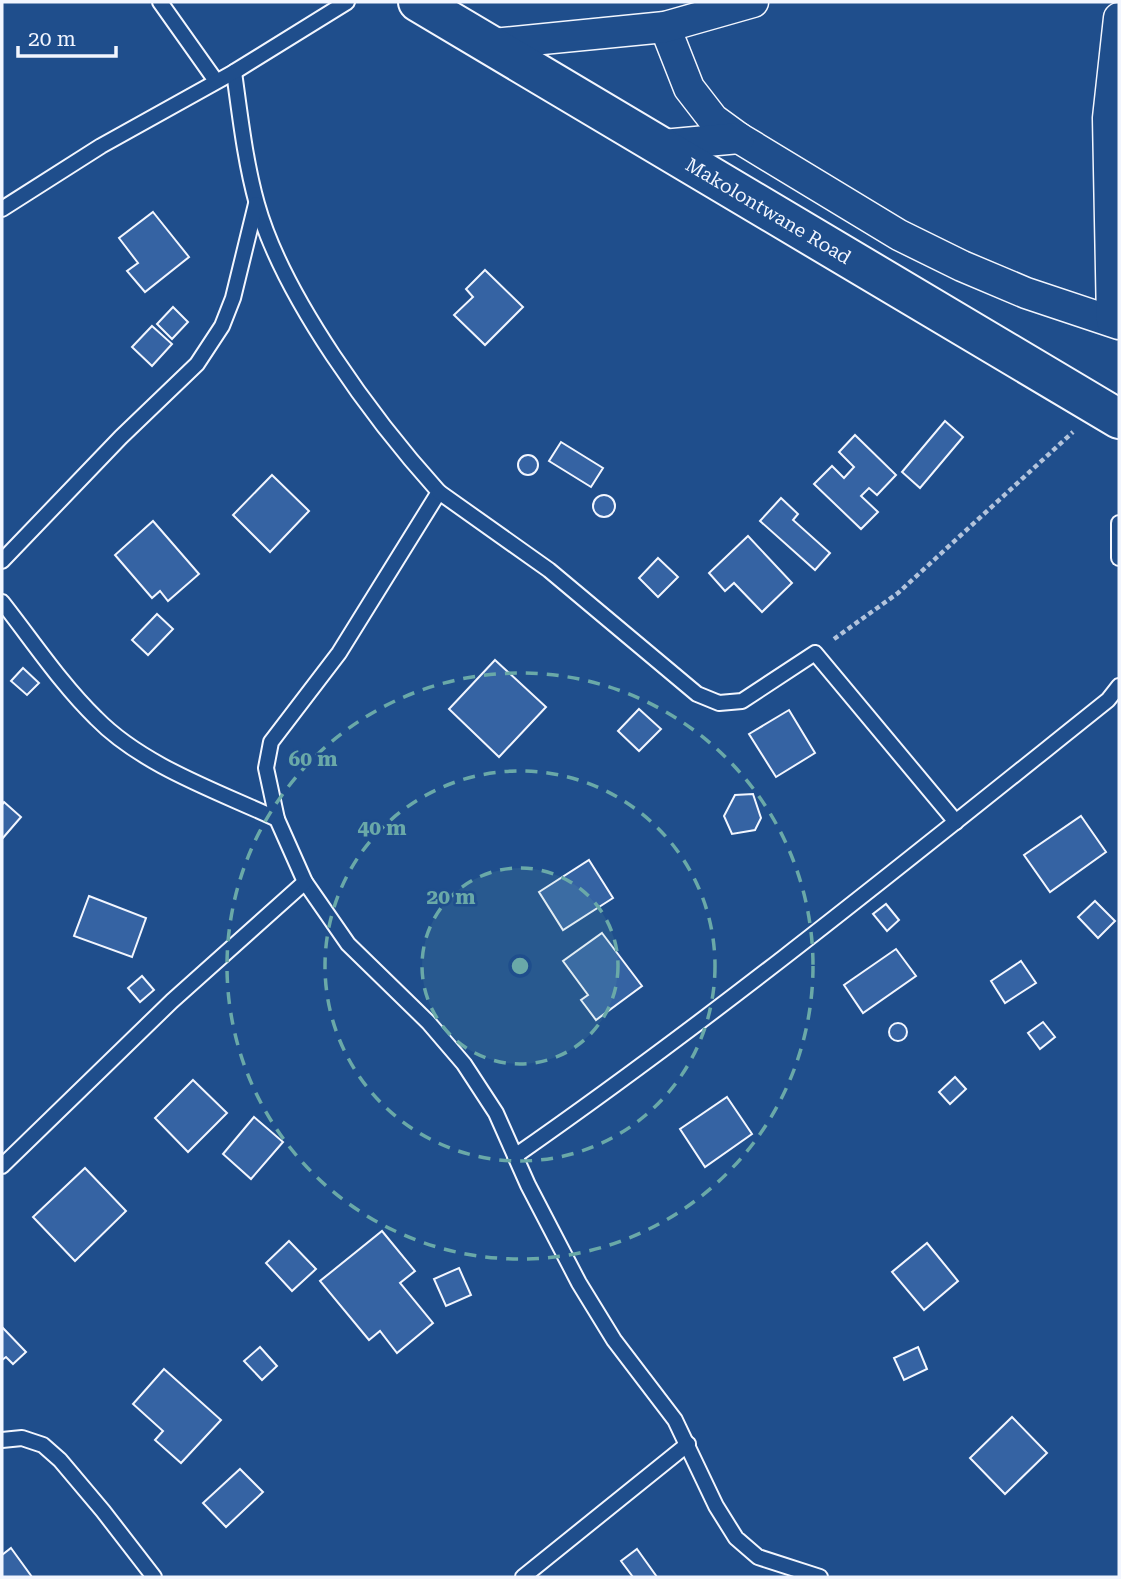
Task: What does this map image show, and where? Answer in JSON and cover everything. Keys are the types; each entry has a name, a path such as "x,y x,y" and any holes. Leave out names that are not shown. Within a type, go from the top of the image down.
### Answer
{"main road":[{"name":"Makolontwane Road","path":"418,2 493,44 1110,413"}],"street":[{"path":"493,44 665,27 754,2"},
{"path":"665,27 689,88 713,118 739,138 900,235 952,261 1026,293 1115,323 1108,118 1119,18"},
{"path":"663,145 739,138"}],"lane":[{"path":"160,2 216,81"},
{"path":"2,209 101,146 234,72 347,2"},
{"path":"234,72 256,203 272,249 308,314 402,452 439,492 549,570 697,694 719,704 742,701 815,653 956,822"},
{"path":"2,561 121,437 197,365 222,326 233,298 256,203"},
{"path":"439,492 339,653 271,742 266,768 277,819 305,882 348,944 428,1021 464,1064 496,1113 579,1283 614,1340 675,1420 716,1506 736,1538 758,1558 820,1577"},
{"path":"1119,523 1119,558"},
{"path":"2,602 95,718 120,738 204,785 277,819"},
{"path":"515,1156 617,1086 956,822 1108,700 1119,686"},
{"path":"2,1167 172,1001 305,882"},
{"path":"2,1440 22,1438 43,1446 51,1453 103,1511 154,1577"},
{"path":"523,1577 688,1444"}],"path":[{"path":"815,653 898,593 1110,413"}],"building":[{"path":"153,212 189,257 145,292 127,271 138,263 119,238"},
{"path":"485,270 523,307 485,345 454,315 473,297 466,289"},
{"path":"173,307 188,322 172,339 157,324"},
{"path":"152,326 172,344 152,366 132,347"},
{"path":"945,421 963,437 920,488 902,472"},
{"path":"855,435 896,475 877,495 869,488 861,496 878,512 861,529 814,484 832,466 844,478 854,467 839,452"},
{"path":"561,442 603,468 591,487 549,461"},
{"path":"528,455 535,458 538,465 535,472 528,475 521,472 518,465 521,458"},
{"path":"272,475 309,511 270,552 233,515"},
{"path":"604,495 612,498 615,506 612,514 604,517 596,514 593,506 596,498"},
{"path":"781,498 798,514 793,520 830,553 815,570 760,521"},
{"path":"153,521 199,574 168,601 160,591 152,598 115,555"},
{"path":"748,536 792,583 762,612 734,583 725,591 709,573"},
{"path":"658,558 678,577 658,597 639,578"},
{"path":"157,614 173,629 148,655 132,640"},
{"path":"495,660 546,707 499,757 449,709"},
{"path":"23,668 39,683 27,695 11,681"},
{"path":"639,709 661,729 639,751 618,731"},
{"path":"789,710 815,753 776,777 749,734"},
{"path":"753,794 761,818 755,830 732,834 724,816 735,795"},
{"path":"4,802 21,817 2,839 2,805"},
{"path":"1081,816 1106,852 1050,892 1024,855"},
{"path":"589,860 613,898 563,930 539,892"},
{"path":"89,896 146,918 132,957 74,936"},
{"path":"1095,901 1115,921 1098,938 1078,917"},
{"path":"886,904 899,920 887,931 873,914"},
{"path":"602,933 642,986 596,1020 581,1000 588,995 563,961"},
{"path":"896,949 916,976 863,1013 844,985"},
{"path":"1021,961 1036,983 1005,1003 991,981"},
{"path":"142,976 154,990 140,1002 128,988"},
{"path":"1043,1022 1055,1037 1040,1049 1028,1033"},
{"path":"898,1023 904,1026 907,1032 904,1038 898,1041 892,1038 889,1032 892,1026"},
{"path":"955,1077 966,1089 950,1104 939,1092"},
{"path":"193,1080 227,1113 188,1152 155,1118"},
{"path":"727,1097 752,1134 705,1167 680,1129"},
{"path":"254,1117 283,1142 251,1179 223,1154"},
{"path":"85,1168 126,1211 75,1261 33,1217"},
{"path":"382,1231 415,1271 400,1283 433,1323 397,1353 380,1331 369,1340 320,1281"},
{"path":"289,1241 316,1269 292,1291 266,1263"},
{"path":"927,1243 958,1281 924,1310 892,1272"},
{"path":"459,1268 471,1295 446,1306 434,1279"},
{"path":"2,1327 26,1352 13,1364 6,1357 2,1360"},
{"path":"260,1347 277,1366 262,1380 244,1361"},
{"path":"918,1347 927,1369 904,1380 894,1358"},
{"path":"164,1369 221,1420 181,1463 155,1440 163,1431 133,1404"},
{"path":"1012,1417 1047,1453 1005,1494 970,1458"},
{"path":"240,1469 263,1492 226,1527 203,1503"},
{"path":"11,1548 32,1577 2,1577 2,1555"},
{"path":"637,1549 657,1577 633,1577 621,1561"}]}
